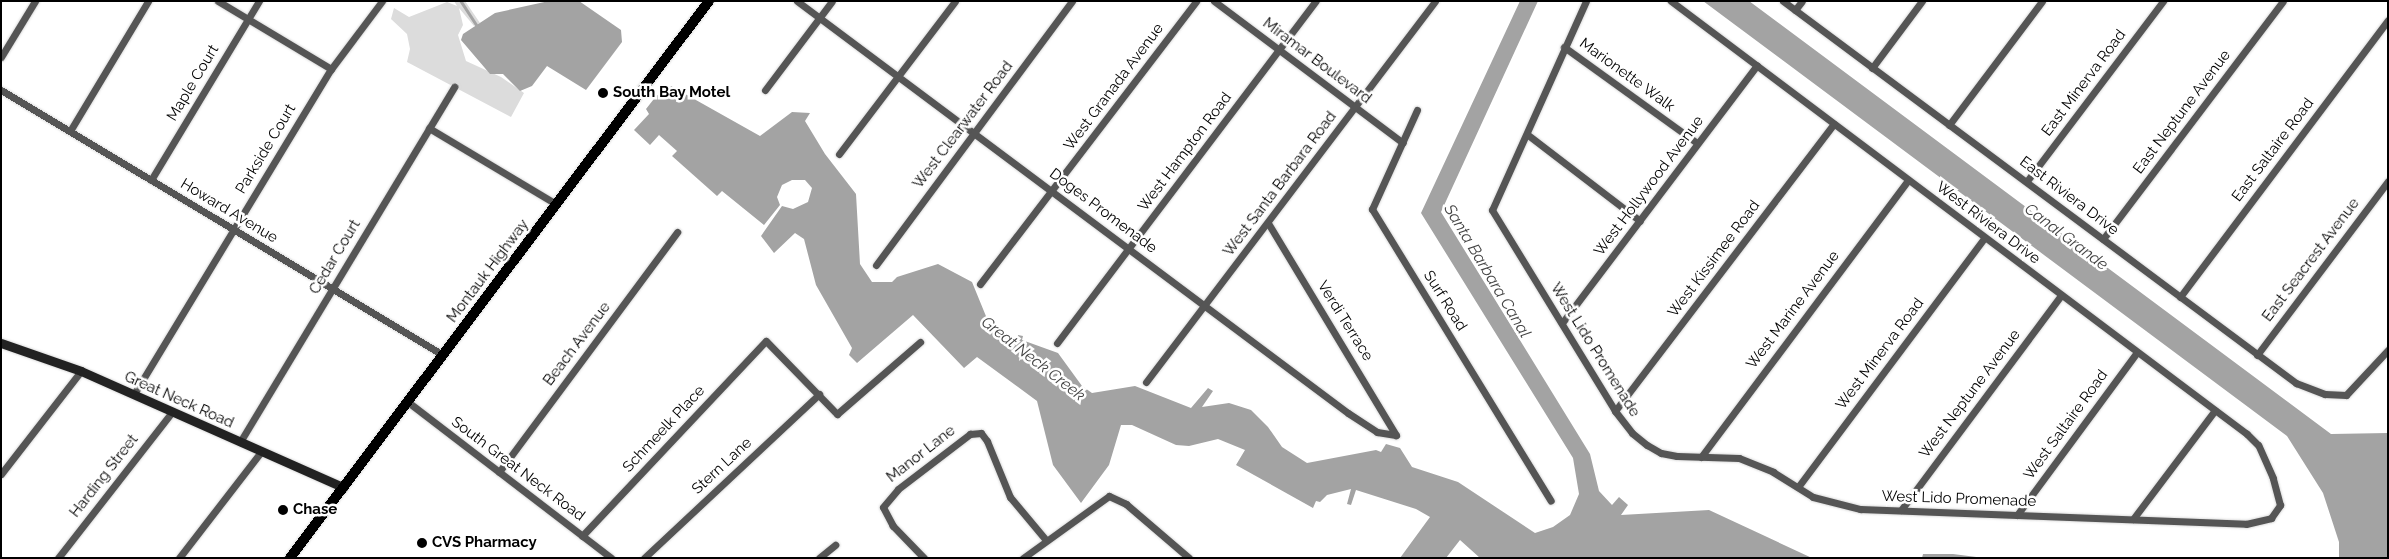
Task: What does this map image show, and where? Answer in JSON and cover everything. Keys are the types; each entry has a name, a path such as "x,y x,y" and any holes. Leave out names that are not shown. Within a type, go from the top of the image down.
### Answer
{"main road":[{"name":"Montauk Highway","path":"290,558 709,1"},
{"name":"Great Neck Road","path":"1,343 81,372 134,394 343,487"}],"street":[{"path":"1,57 35,1"},
{"path":"70,131 148,1"},
{"path":"218,1 331,69"},
{"name":"Maple Court","path":"151,180 259,1"},
{"name":"Parkside Court","path":"134,394 331,69 382,1"},
{"name":"Doges Promenade","path":"797,1 1354,417 1376,432 1396,435"},
{"path":"765,90 832,1"},
{"path":"839,154 955,1"},
{"name":"West Clearwater Road","path":"876,265 1072,1"},
{"name":"West Granada Avenue","path":"980,284 1196,1"},
{"name":"Miramar Boulevard","path":"1214,1 1403,142"},
{"name":"West Hampton Road","path":"1057,343 1316,1"},
{"name":"West Santa Barbara Road","path":"1146,382 1435,1"},
{"name":"West Lido Promenade","path":"1586,1 1564,47 1528,136 1492,210 1632,433 1661,453 1739,458 1766,468 1827,503 1860,509 2246,524 2271,518 2280,505 2273,478"},
{"name":"West Riviera Drive","path":"1671,1 2215,410 2258,445 2273,478"},
{"name":"East Riviera Drive","path":"1783,1 2296,383 2325,394 2346,395 2388,350"},
{"path":"1795,10 1802,1"},
{"path":"1872,68 1922,1"},
{"path":"1949,125 2042,1"},
{"name":"East Minerva Road","path":"2027,181 2162,1"},
{"name":"East Neptune Avenue","path":"2104,239 2283,1"},
{"name":"East Saltaire Road","path":"2180,297 2388,20"},
{"name":"Marionette Walk","path":"1564,47 1697,143"},
{"name":"West Hollywood Avenue","path":"1562,323 1757,65"},
{"name":"Cedar Court","path":"240,442 454,87"},
{"name":"Howard Avenue","path":"1,90 443,355"},
{"name":"Surf Road","path":"1417,110 1372,209 1552,501"},
{"name":"West Kissimee Road","path":"1616,410 1834,124"},
{"path":"429,128 556,204"},
{"path":"1528,136 1640,221"},
{"name":"West Marine Avenue","path":"1700,457 1908,180"},
{"name":"East Seacrest Avenue","path":"2257,355 2388,181"},
{"name":"Verdi Terrace","path":"1268,223 1396,435"},
{"name":"Beach Avenue","path":"499,472 677,232"},
{"name":"West Minerva Road","path":"1798,487 1984,238"},
{"name":"West Neptune Avenue","path":"1901,510 2061,295"},
{"name":"Schmeelk Place","path":"582,536 766,341 819,394"},
{"path":"819,394 837,414 920,342"},
{"name":"West Saltaire Road","path":"2017,515 2137,352"},
{"path":"1,474 81,372"},
{"name":"Stern Lane","path":"644,558 819,394"},
{"name":"South Great Neck Road","path":"408,402 611,558"},
{"path":"2133,519 2215,410"},
{"name":"Harding Street","path":"58,558 172,412"},
{"name":"Manor Lane","path":"924,558 893,526 883,507 898,489 970,434 980,434 987,441 1010,496 1046,540"},
{"path":"179,558 261,452"},
{"path":"1023,558 1109,496 1126,504 1189,558"},
{"path":"819,558 835,545"}],"shaded area":[{"path":"454,1 465,1 480,23 474,26 459,8 463,25 458,35 466,61 501,77 524,93 511,117 407,62 410,49 407,34 391,19 394,8 409,17 447,2 457,6"}],"water":[{"path":"549,1 579,1 621,30 622,42 586,90 547,66 532,86 520,91 503,74 490,74 461,40 463,34 495,13"},
{"path":"1520,1 1538,1 1441,212 1590,454 1599,491 1612,505 1619,497 1628,505 1621,515 1709,510 1812,558 1480,558 1460,540 1446,558 1400,558 1430,517 1416,509 1356,490 1351,505 1347,504 1351,489 1327,495 1320,502 1316,501 1313,508 1236,465 1245,450 1218,439 1189,446 1176,445 1132,425 1121,425 1109,465 1081,503 1053,465 1037,401 977,357 964,368 913,315 857,363 849,355 852,348 816,285 804,239 795,233 774,253 761,236 782,206 793,209 808,202 812,188 805,180 792,180 782,185 777,197 780,205 764,225 722,191 717,196 672,156 677,151 659,135 650,145 634,130 649,114 646,109 657,95 665,98 671,86 760,136 792,112 810,113 805,121 825,154 856,194 860,264 872,282 892,282 897,277 938,264 972,282 990,326 1002,335 1017,340 1018,335 1023,336 1022,340 1058,353 1082,386 1092,393 1135,386 1191,408 1208,388 1213,391 1202,407 1229,403 1251,410 1268,427 1282,447 1307,463 1376,450 1381,452 1386,444 1400,448 1412,467 1458,482 1535,533 1553,527 1570,515 1579,494 1573,458 1421,213"},
{"name":"Canal Grande","path":"1703,1 1749,1 2331,434 2388,433 2388,558 2339,558 2339,542 2323,493 2287,436"},
{"path":"1923,554 1953,554 1984,558 1922,558"}],"waterway":[{"name":"Great Neck Creek","path":"461,1 478,27"}],"place":[{"name":"South Bay Motel","path":"603,93"},
{"name":"Chase","path":"283,510"},
{"name":"CVS Pharmacy","path":"422,543"}],"water label":[{"name":"Santa Barbara Canal","path":"1487,271"}]}
